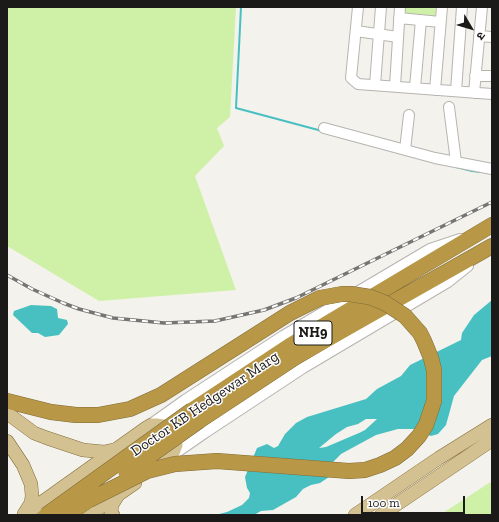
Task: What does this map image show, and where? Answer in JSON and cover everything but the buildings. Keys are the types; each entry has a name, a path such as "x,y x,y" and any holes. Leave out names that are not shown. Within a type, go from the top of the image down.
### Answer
{"highway":[{"name":"Doctor KB Hedgewar Marg","path":"67,515 89,500 196,416 289,346 486,229"},
{"name":"Doctor KB Hedgewar Marg","path":"43,512 196,416 491,246"},
{"path":"7,401 52,412 76,415 98,415 120,411 142,404 161,395 304,305 327,296 342,294 361,295 385,303 406,316 420,333 428,349 434,370 435,391 434,401 428,419 419,436 407,449 395,458 380,465 365,470 337,471 217,461 188,462 146,471 89,500"}],"main road":[{"path":"7,414 34,433 83,450 104,452 112,451 120,446"},
{"path":"23,515 43,512 104,458 151,425 163,426 172,433 175,439 174,451 166,460 89,515"},
{"path":"356,515 439,458 492,425"},
{"path":"381,515 492,440"},
{"path":"7,441 23,465 31,484 31,503 23,515"},
{"path":"104,458 122,491"},
{"path":"113,515 111,512 112,505 122,491"}],"street":[{"path":"358,7 351,78 358,84 492,94"},
{"path":"375,85 381,7"},
{"path":"395,86 400,7"},
{"path":"435,90 442,7"},
{"path":"456,91 462,7"},
{"path":"474,93 482,7"},
{"path":"399,18 440,22"},
{"path":"415,88 420,20"},
{"path":"356,31 398,37"},
{"path":"479,36 492,37"},
{"path":"476,76 492,76"},
{"path":"449,107 456,162"},
{"path":"405,150 409,115"},
{"path":"324,128 405,150 492,169"},
{"path":"146,428 185,400 283,336 430,249 486,229"},
{"path":"166,460 303,368 448,282 491,246"}],"green space":[{"path":"7,7 236,7 230,117 217,128 224,146 195,176 236,290 99,301 7,246"},
{"path":"403,7 436,7 435,18 403,15"},
{"path":"492,481 492,515 441,515 446,511"}],"water":[{"path":"492,300 492,356 482,360 454,396 446,425 438,434 431,436 414,429 398,429 376,435 341,454 332,463 329,477 320,483 303,489 296,497 273,510 261,511 254,515 215,515 227,512 242,505 249,498 250,493 247,488 245,477 257,448 267,444 274,448 278,446 285,434 296,423 307,417 366,399 377,389 401,376 410,365 461,340 462,333 474,315","holes":["366,419 377,419 365,430 326,447 319,448 347,427 358,424"]},
{"path":"31,305 51,306 57,309 58,318 67,320 68,324 59,335 45,337 38,333 32,333 13,315 14,311"}],"waterway":[{"path":"241,7 236,108 322,131"},
{"path":"456,167 481,172"}],"railway":[{"path":"7,275 32,289 63,303 113,318 164,323 215,321 264,310 296,298 492,202"}]}
